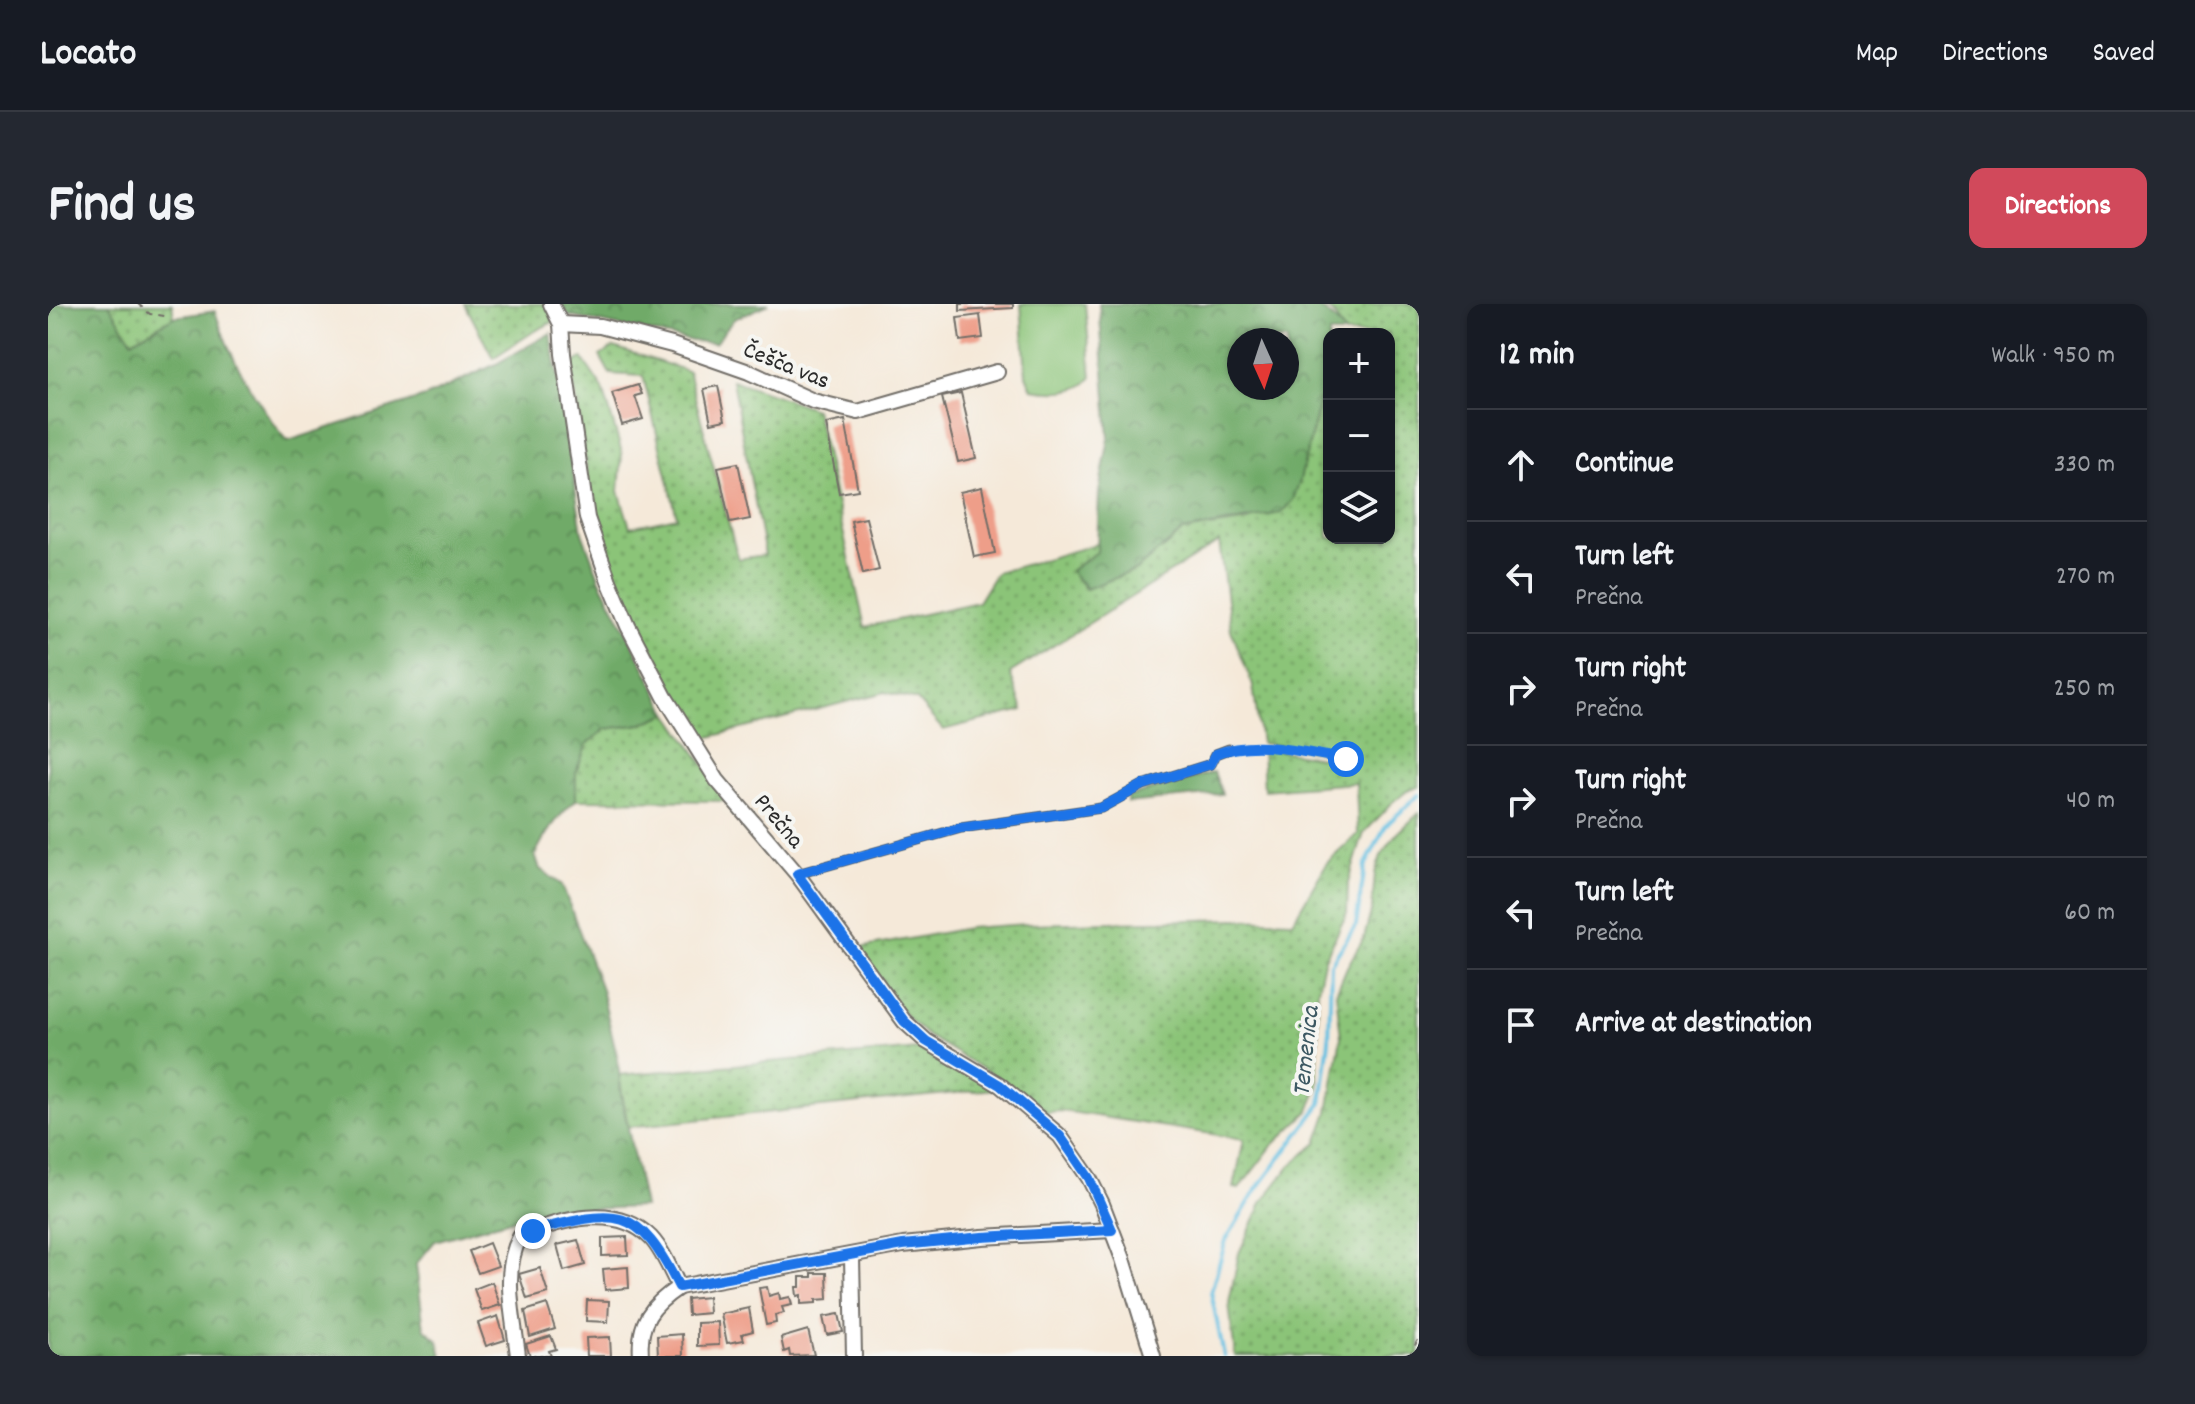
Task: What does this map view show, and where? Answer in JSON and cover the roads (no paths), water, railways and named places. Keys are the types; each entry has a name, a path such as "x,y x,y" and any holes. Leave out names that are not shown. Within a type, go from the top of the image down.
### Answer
{"street":[{"path":"551,304 561,324"},
{"name":"Češča vas","path":"561,324 600,326 672,345 749,372 813,401 858,412 997,372"},
{"name":"Prečna","path":"561,324 587,518 628,626 665,697 717,780 797,874 904,1021 926,1041 1000,1085 1060,1136 1089,1178 1112,1230 1153,1356"},
{"path":"518,1356 510,1262 520,1237 533,1231 595,1217 614,1217 634,1223 652,1239 679,1287"},
{"path":"641,1356 640,1341 647,1315 660,1300 679,1287 903,1245 1112,1230"},
{"path":"852,1257 854,1356"}],"lane":[{"path":"797,874 961,828 1101,808 1143,785 1211,764 1216,754 1229,749"}],"waterway":[{"name":"Temenica","path":"1224,1356 1211,1292 1226,1240 1257,1189 1321,1104 1329,1040 1331,964 1356,925 1365,866 1386,825 1419,795"}]}
